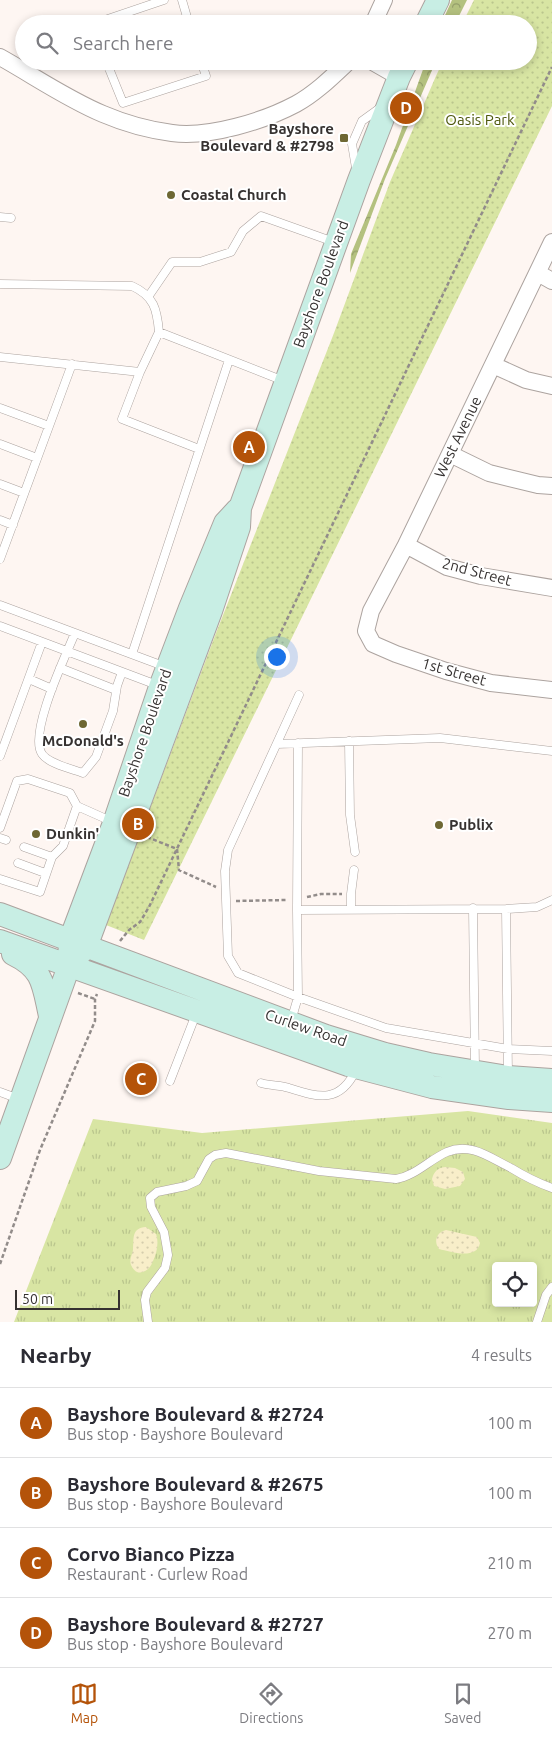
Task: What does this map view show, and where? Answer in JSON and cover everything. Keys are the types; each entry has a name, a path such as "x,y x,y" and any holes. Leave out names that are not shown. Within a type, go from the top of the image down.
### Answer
{"main road":[{"path":"430,15 438,0"},
{"name":"Bayshore Boulevard","path":"0,1158 10,1095 50,1016 121,826 211,611 239,527 240,508 359,180 403,70"},
{"name":"Bayshore Boulevard","path":"121,826 164,677 225,523 240,508"},
{"path":"0,914 74,950 92,965 118,970 322,1046 385,1054"},
{"path":"0,933 32,945 74,950"},
{"path":"0,941 74,950"},
{"path":"0,949 26,961 36,970 43,982 50,1016"},
{"name":"Curlew Road","path":"74,950 113,957 326,1036 476,1083 509,1087 552,1101"},
{"name":"Curlew Road","path":"74,950 104,978 306,1052 357,1068 432,1086 476,1083"},
{"name":"Curlew Road","path":"509,1087 552,1080"}],"street":[{"path":"377,15 384,0"},
{"path":"0,57 15,65"},
{"path":"23,70 103,114 142,127 174,133 216,132 256,121 296,104 324,84 339,70"},
{"name":"West Avenue","path":"366,631 371,611 406,546 493,365 545,277 552,242"},
{"path":"493,365 526,380 552,386"},
{"path":"450,454 489,473 538,485 552,486"},
{"name":"2nd Street","path":"406,546 447,567 481,576 552,588"},
{"name":"1st Street","path":"366,631 373,644 446,671 491,683 552,690"}],"lane":[{"path":"119,15 164,0"},
{"path":"182,0 186,15"},
{"path":"109,70 123,103 127,122"},
{"path":"123,103 206,76 204,70"},
{"path":"148,297 172,262 200,262 231,252 243,230 261,216 336,243"},
{"path":"0,217 11,218"},
{"path":"0,284 132,286 144,291 157,315 159,332 140,372 122,419 199,449"},
{"path":"159,332 286,382"},
{"path":"0,357 140,372"},
{"path":"132,654 229,360"},
{"path":"0,559 72,364"},
{"path":"0,408 49,426"},
{"path":"0,444 38,458"},
{"path":"0,484 24,493"},
{"path":"0,520 13,525"},
{"path":"0,605 132,654 164,677"},
{"path":"0,626 122,672 164,677"},
{"path":"74,633 42,719 38,744 42,754 56,764 83,773 96,757 113,711 116,690 122,672"},
{"path":"0,756 42,642"},
{"path":"60,668 116,690"},
{"path":"29,679 52,688"},
{"path":"299,696 228,850 225,871 228,956 238,972 298,997 386,1028 508,1049 552,1051"},
{"path":"277,744 440,738 552,751"},
{"path":"349,741 350,815 354,852"},
{"path":"291,1023 298,997 298,743"},
{"path":"0,828 17,781 28,779 70,794 77,806 121,826"},
{"path":"0,879 40,892 52,857 63,846 77,806"},
{"path":"24,847 52,857"},
{"path":"18,863 45,873"},
{"path":"351,909 354,870"},
{"path":"297,910 506,909 537,907 552,900"},
{"path":"473,908 476,1083"},
{"path":"506,909 509,1087"},
{"path":"170,1081 197,1012"},
{"path":"261,1083 324,1096 338,1093 349,1083 357,1068"},
{"path":"148,1322 145,1304 147,1292 165,1268 168,1255 164,1232 151,1207 150,1198 157,1192 186,1186 197,1181 209,1160 219,1154 235,1154 319,1171 396,1179 407,1176 447,1152 467,1149 484,1154 552,1188"},
{"path":"537,1322 546,1295 552,1287"}],"path":[{"path":"113,957 121,937 140,922 177,849 552,67"},
{"path":"121,826 177,849"},
{"path":"177,849 179,870 226,891 236,893 236,902 297,900 321,894 351,894"},
{"path":"0,1264 40,1150 95,1021 95,998 104,978"}],"green space":[{"path":"452,0 467,0 460,15 445,15"},
{"name":"Oasis Park","path":"474,0 552,0 552,106 144,940 106,925 216,633 334,333 390,182 436,76 439,70 537,70 537,15 466,15"},
{"path":"423,70 432,70 385,179 350,273 351,254 396,145"},
{"path":"468,1111 552,1123 552,1322 14,1322 93,1119 202,1133"}],"sand":[{"path":"445,1167 455,1168 463,1172 465,1179 460,1186 445,1189 434,1186 432,1179 434,1174 438,1169"},
{"path":"146,1227 156,1234 157,1248 156,1255 149,1268 140,1273 131,1265 130,1259 134,1235 138,1229"},
{"path":"446,1230 477,1237 480,1243 478,1248 474,1252 463,1254 439,1249 436,1243 437,1237"}],"place":[{"name":"Bayshore Boulevard & #2727","path":"406,108"},
{"name":"Bayshore Boulevard & #2798","path":"344,138"},
{"name":"Coastal Church","path":"171,195"},
{"name":"Bayshore Boulevard & #2724","path":"249,447"},
{"name":"McDonald's","path":"83,724"},
{"name":"Bayshore Boulevard & #2675","path":"138,824"},
{"name":"Publix","path":"439,825"},
{"name":"Dunkin'","path":"36,834"},
{"name":"Corvo Bianco Pizza","path":"141,1079"}]}
